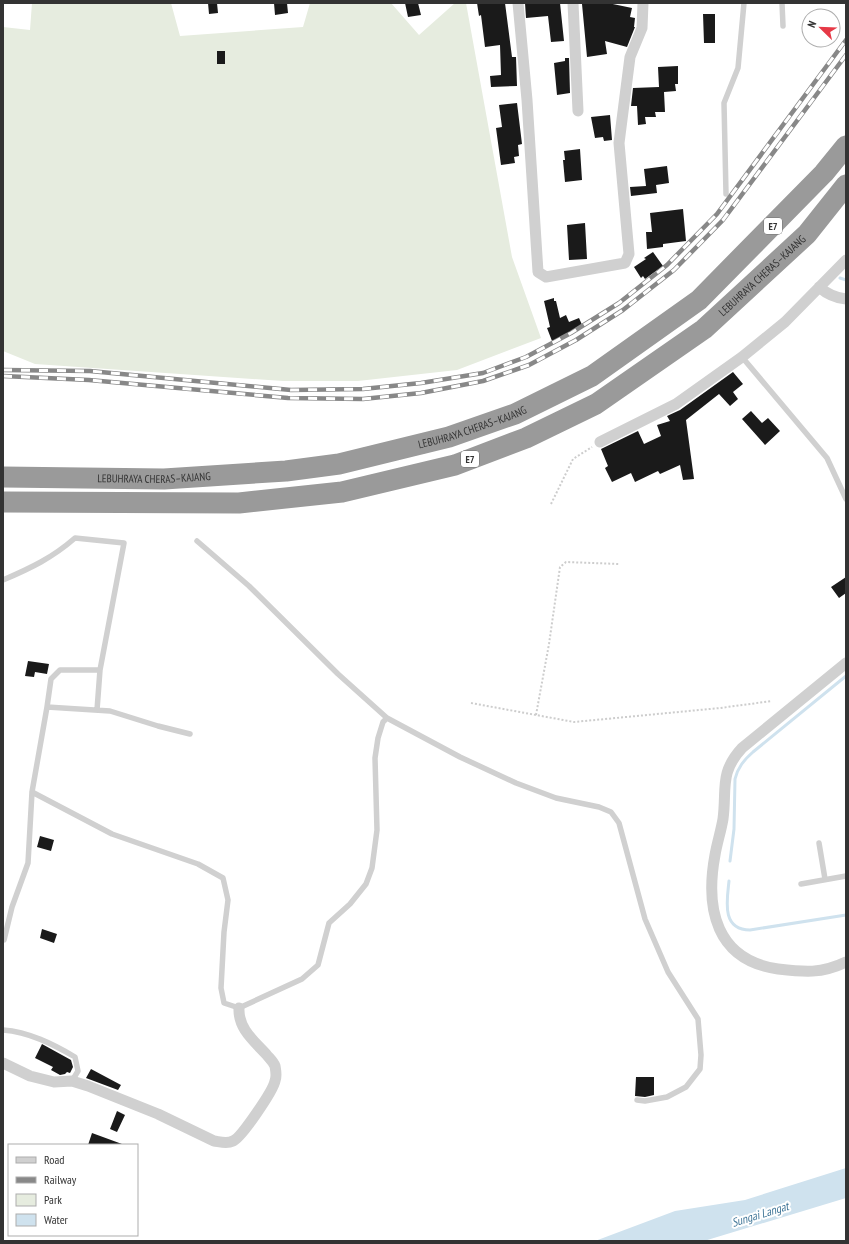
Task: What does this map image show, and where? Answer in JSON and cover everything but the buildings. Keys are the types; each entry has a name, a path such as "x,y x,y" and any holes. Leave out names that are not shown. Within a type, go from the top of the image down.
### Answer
{"highway":[{"path":"824,173 846,130"},
{"name":"LEBUHRAYA CHERAS–KAJANG","path":"3,477 164,479 286,471 339,464 449,437 515,414 592,376 699,300 824,173 846,146"},
{"name":"LEBUHRAYA CHERAS–KAJANG","path":"3,502 239,503 342,492 455,465 526,438 596,404 704,329 807,234 846,185"}],"street":[{"path":"518,3 527,100 538,272 546,277 626,263 629,254 619,143 630,57 642,28 643,3"},
{"path":"573,3 578,111"},
{"path":"600,442 676,404 742,357 785,322 846,260"},
{"path":"819,287 826,293 837,298 846,299"},
{"path":"846,663 742,748 731,762 726,772 724,782 723,816 715,855 712,887 714,913 718,924 730,945 746,959 767,967 803,972 824,970 846,962"},
{"path":"3,1063 30,1076 54,1082 72,1081 102,1091 158,1114 214,1141 224,1143 234,1141 240,1135 272,1090 277,1073 274,1064 246,1033 238,1016 239,1008"}],"lane":[{"path":"726,194 724,103 738,68 744,3"},
{"path":"782,3 783,26"},
{"path":"742,357 827,458 846,499"},
{"path":"3,580 29,569 59,552 75,538 124,543 100,670 97,710"},
{"path":"197,541 249,586 338,674 387,718 460,757 516,783 556,798 599,807 611,812 619,823 645,919 668,972 698,1019 701,1055 700,1069 686,1087 667,1097 645,1101 637,1100"},
{"path":"3,942 12,907 28,863 32,792 51,679 60,670 100,670"},
{"path":"47,707 110,711 190,734"},
{"path":"32,792 112,834 198,864 223,878 228,900 224,932 221,988 224,1003 239,1008 302,979 318,965 329,923 350,904 366,884 372,868 377,830 375,758 378,738 383,722 387,718"},
{"path":"820,843 825,879"},
{"path":"801,884 846,876"},
{"path":"3,1030 24,1033 43,1040 75,1057 78,1071 72,1081"}],"path":[{"path":"550,504 573,458 600,442"},
{"path":"536,715 549,644 560,567 566,562 619,564"},
{"path":"471,703 574,722 720,708 772,701"}],"green space":[{"path":"32,3 171,3 180,36 303,27 310,3 391,3 419,35 455,3 466,3 512,257 541,338 457,370 358,381 283,381 35,364 3,351 3,27 30,30"}],"water":[{"name":"Sungai Langat","path":"846,1168 846,1198 704,1241 595,1241 675,1211 745,1200"}],"waterway":[{"path":"840,278 846,280"},
{"path":"730,861 734,829 735,779 740,767 753,752 846,676"},
{"path":"729,881 727,897 728,913 730,920 734,925 741,929 750,930 846,915"}],"railway":[{"path":"3,370 90,371 291,390 363,389 421,383 483,373 526,357 571,333 619,303 667,265 717,214 846,40"},
{"path":"3,376 89,380 288,398 363,399 421,393 483,381 529,365 576,340 623,310 674,270 723,220 846,55"}]}
